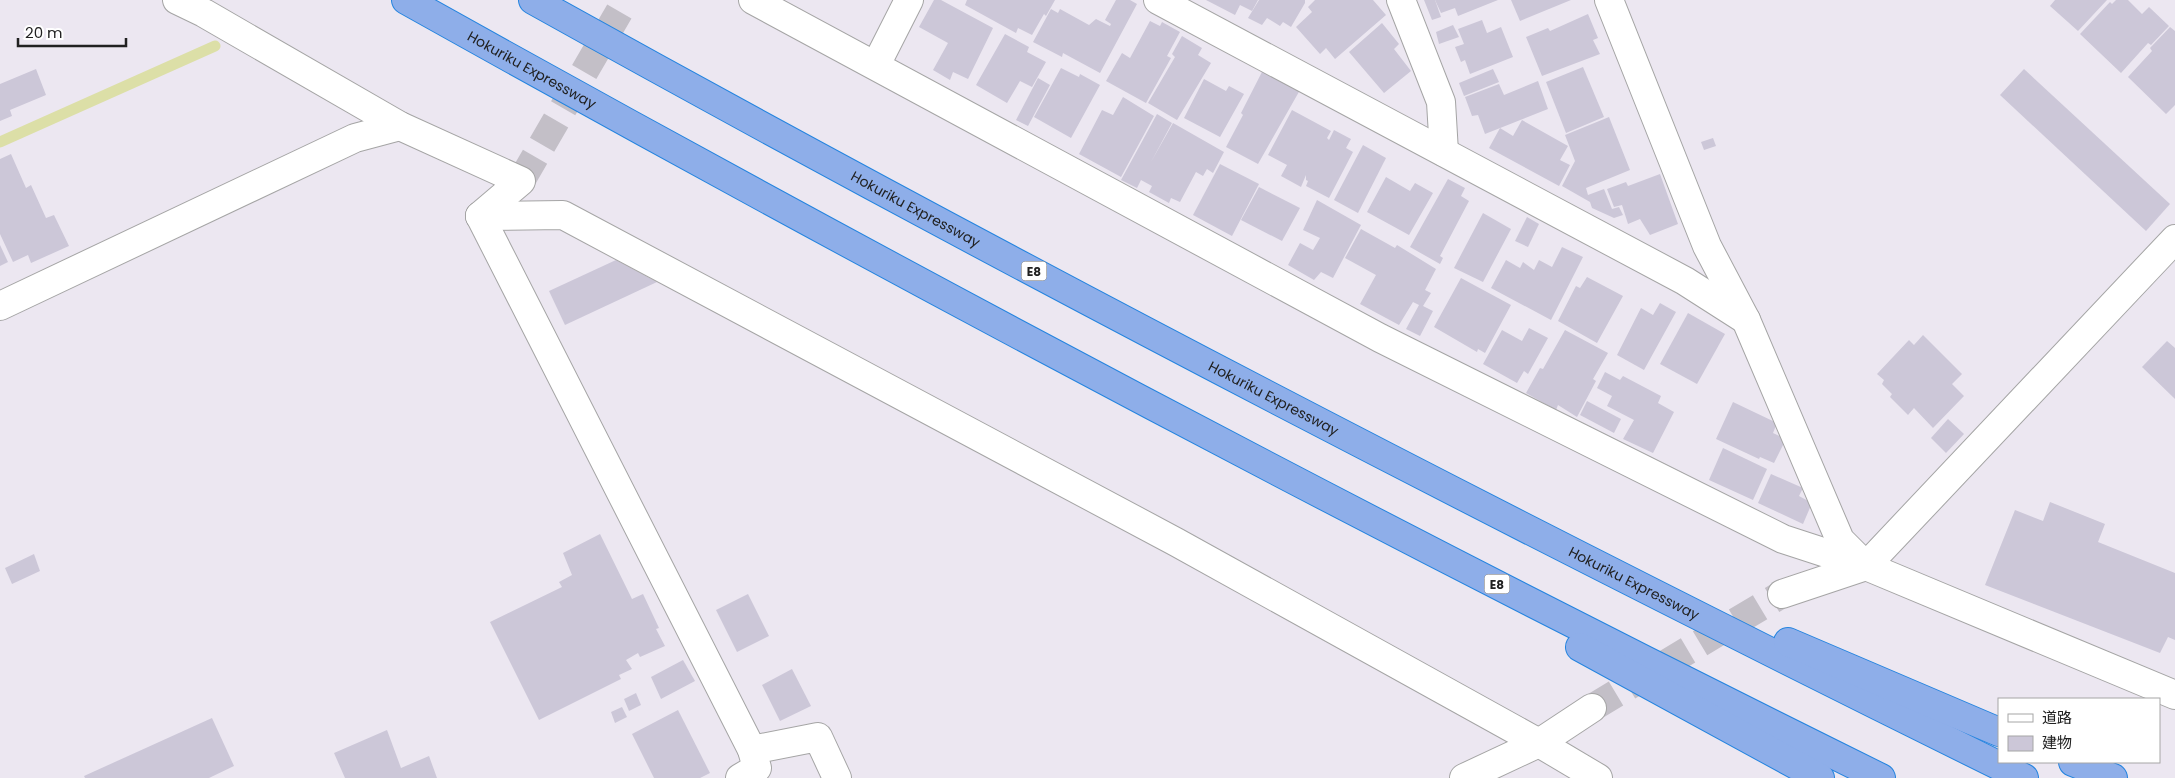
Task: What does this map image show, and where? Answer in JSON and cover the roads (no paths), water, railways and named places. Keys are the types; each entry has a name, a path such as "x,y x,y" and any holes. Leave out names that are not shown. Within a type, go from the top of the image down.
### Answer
{"highway":[{"name":"Hokuriku Expressway","path":"406,0 603,110 1115,385 1421,546 1881,778"},
{"name":"Hokuriku Expressway","path":"533,0 1131,323 1539,536 2024,778"},
{"path":"1115,385 1259,474 1820,778"},
{"path":"1539,536 1998,732"},
{"path":"2076,763 2113,778"}],"street":[{"path":"176,0 204,14 400,126 522,181 480,216"},
{"path":"753,0 1380,338 1783,539 1866,566 2175,695"},
{"path":"876,65 909,0"},
{"path":"1158,0 1685,281 1746,320"},
{"path":"1401,0 1441,102 1444,152"},
{"path":"1609,0 1707,246 1746,320 1840,540 1866,566"},
{"path":"0,306 355,138 400,126"},
{"path":"480,216 563,215 1167,537 1539,743 1598,778"},
{"path":"480,216 752,750 756,768 740,778"},
{"path":"1782,594 1866,566 2175,239"},
{"path":"1464,778 1539,743 1592,708"},
{"path":"752,750 818,736 837,778"}],"waterway":[{"path":"0,142 215,46"}],"tunnel":[{"path":"521,181 626,0"},
{"path":"1592,708 1782,594"}]}
